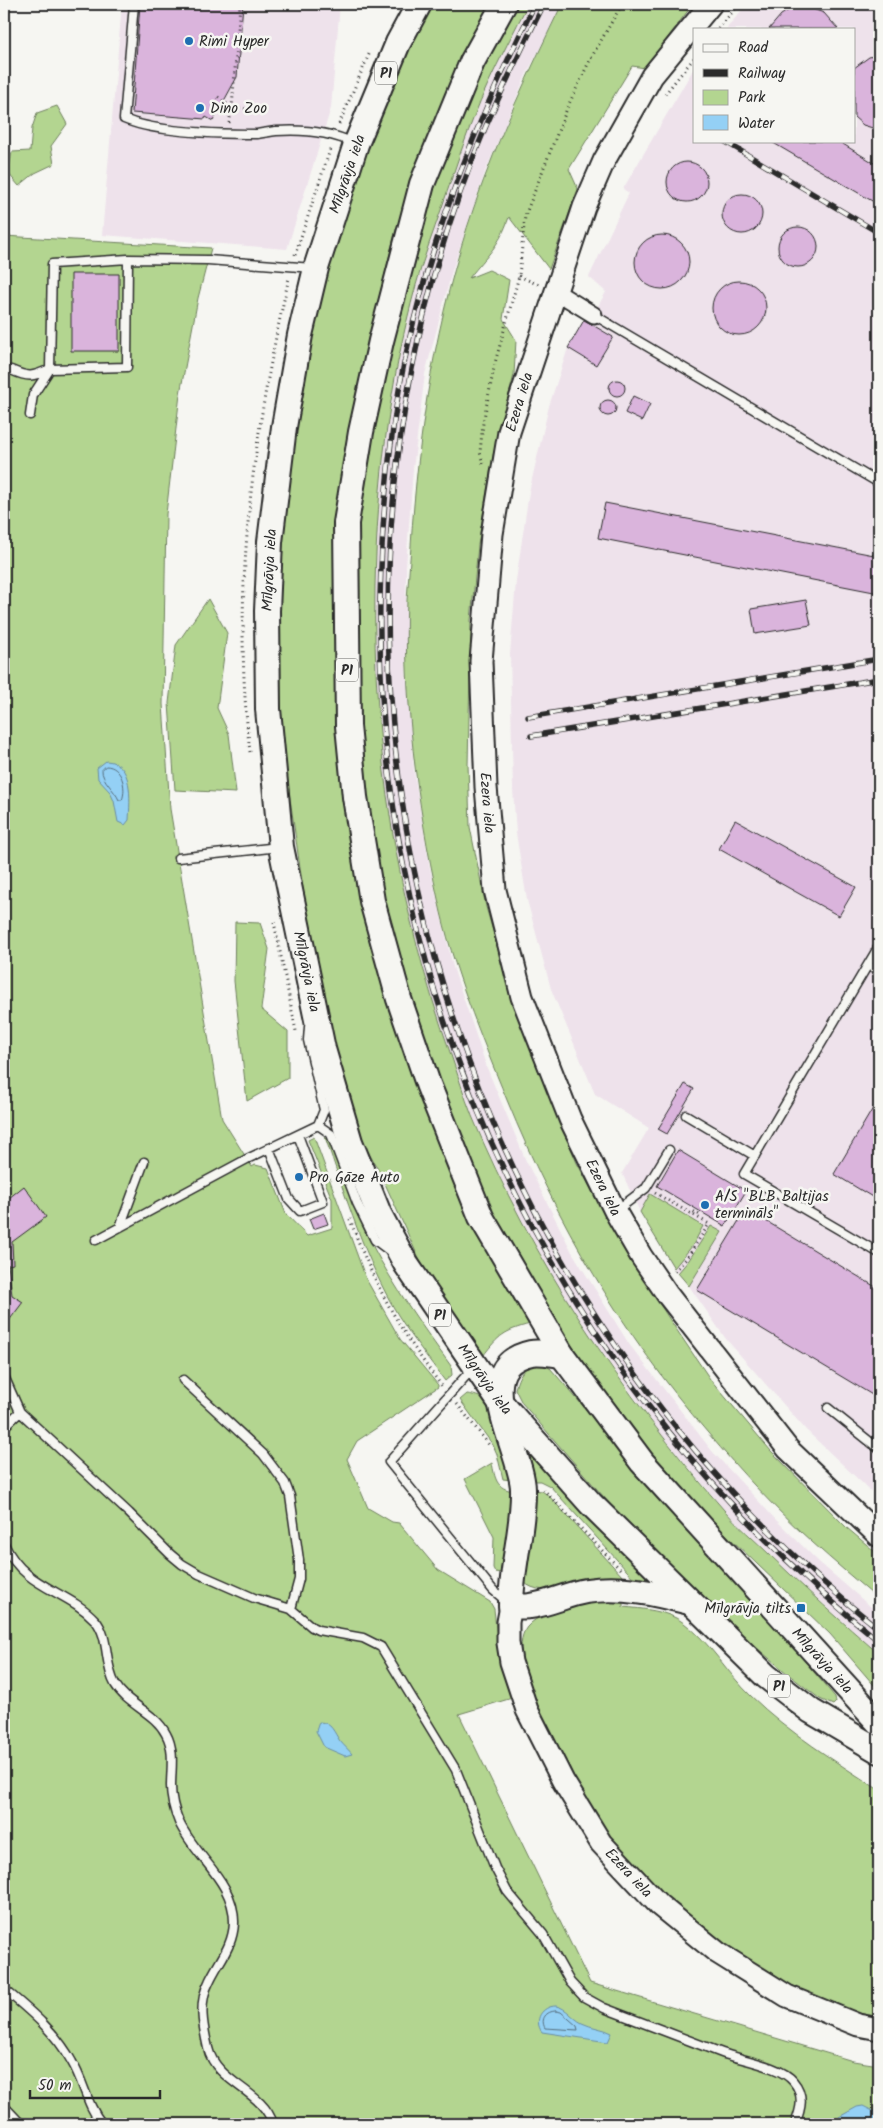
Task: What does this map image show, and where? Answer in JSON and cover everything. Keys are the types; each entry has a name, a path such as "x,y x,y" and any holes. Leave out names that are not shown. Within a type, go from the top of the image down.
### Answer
{"main road":[{"name":"Mīlgrāvja iela","path":"420,4 398,43 356,144 316,268 300,335 284,426 270,542 266,611 268,709 280,847 323,1049 350,1142 379,1214 406,1264 500,1402 591,1504 766,1676 811,1711 879,1751"},
{"name":"Mīlgrāvja iela","path":"504,4 472,62 422,184 381,341 361,432 346,522 348,726 355,797 372,901 401,1008 428,1084 481,1216 562,1355 642,1462 879,1723"},
{"path":"562,1355 532,1353 512,1360 500,1380 500,1402 524,1487 522,1520 511,1587 511,1606 530,1606 585,1591 606,1589 656,1593 692,1603"}],"street":[{"name":"Ezera iela","path":"712,4 652,76 604,161 584,207 509,432 492,534 481,661 486,787 495,890 522,998 570,1118 616,1211 641,1256 667,1294 788,1449 879,1536"},
{"path":"555,291 594,315"},
{"name":"Ezera iela","path":"511,1606 508,1622 508,1643 511,1662 527,1710 563,1781 601,1843 659,1905 718,1953 787,1996 858,2026 879,2029"}],"lane":[{"path":"134,4 124,120 138,126 182,130 258,134 276,131 326,133 356,144"},
{"path":"30,415 33,395 50,368 52,264 128,258 208,260 316,268"},
{"path":"11,370 32,377 50,368 127,367 128,258"},
{"path":"594,315 879,483"},
{"path":"178,858 280,847"},
{"path":"879,946 744,1174 879,1253"},
{"path":"868,965 879,972"},
{"path":"96,1240 268,1148 318,1125 324,1110 308,1040 311,990"},
{"path":"686,1115 754,1156"},
{"path":"318,1125 331,1134 357,1202 375,1240 406,1264"},
{"path":"268,1148 289,1199 300,1211 323,1202 298,1135"},
{"path":"616,1211 646,1188 669,1150"},
{"path":"120,1227 144,1162"},
{"path":"474,1366 388,1462 493,1590 511,1606"},
{"path":"4,1376 20,1412 182,1564 228,1588 291,1609 300,1618 318,1630 370,1640 381,1646 402,1684 430,1725 456,1770 495,1868 507,1891 540,1929 570,1982 584,1997 604,2008 791,2078 802,2098 795,2124"},
{"path":"182,1380 263,1454 285,1483 290,1496 299,1560 299,1579 291,1609"},
{"path":"6,1424 12,1411 13,1399"},
{"path":"828,1408 879,1449"},
{"path":"6,1424 20,1412"},
{"path":"6,1424 23,1420 31,1423"},
{"path":"4,1544 14,1560 29,1575 96,1621 102,1632 110,1673 116,1687 127,1700 158,1723 167,1734 171,1748 171,1796 174,1810 187,1837 223,1886 233,1911 234,1922 230,1943 208,1982 202,2002 203,2024 209,2052 227,2076 263,2106 273,2124"},
{"path":"275,1604 288,1601 296,1590"},
{"path":"296,1590 296,1605 300,1618"},
{"path":"4,1989 36,2017 72,2060 94,2112 102,2124"},
{"path":"4,2106 21,2124"}],"path":[{"path":"227,132 232,108 240,4"},
{"path":"500,483 486,472 480,452 494,363 519,276 525,216 568,106 591,58 622,4"},
{"path":"719,28 739,4"},
{"path":"663,96 693,59"},
{"path":"218,97 232,108 260,110"},
{"path":"646,1188 708,1224 687,1258 674,1272"},
{"path":"692,1215 693,1211 700,1215 701,1212"},
{"path":"350,1219 376,1284 426,1366 440,1383"},
{"path":"669,1264 679,1280"},
{"path":"456,1404 492,1450"},
{"path":"540,1487 548,1492 626,1575"}],"shaded area":[{"path":"122,4 340,4 331,108 287,249 102,235"},
{"path":"528,4 563,4 526,75 485,172 452,271 425,374 413,469 406,567 406,669 414,772 430,868 453,967 487,1068 526,1161 572,1252 629,1344 712,1451 775,1519 820,1563 879,1614 879,1654 801,1584 727,1513 661,1434 598,1347 557,1284 513,1205 472,1115 435,1010 405,901 390,822 380,747 376,696 374,643 376,542 385,437 397,366 416,284 465,137 486,87"},
{"path":"747,4 879,4 879,1499 806,1430 726,1339 689,1286 672,1266 640,1212 622,1173 649,1128 595,1094 551,989 527,900 516,833 513,790 510,654 516,581 529,492 549,406 568,348 584,320 589,322 606,292 589,277 629,193 623,189 693,70 693,142 856,142 856,28 727,28"}],"green space":[{"path":"432,4 490,4 461,60 428,138 396,229 369,338 337,532 334,582 336,703 400,1038 442,1156 480,1238 530,1324 503,1335 493,1343 483,1356 448,1310 420,1261 382,1177 359,1135 330,1040 308,923 282,743 275,655 282,516 294,419 336,232 393,78"},
{"path":"515,4 528,4 474,116 419,275 398,359 386,434 376,548 375,647 383,765 391,824 402,882 432,997 469,1108 522,1222 551,1273 615,1372 686,1465 724,1510 837,1618 879,1654 879,1691 830,1634 709,1518 658,1462 610,1404 553,1320 486,1199 435,1079 397,957 373,854 358,710 355,645 358,523 371,434 397,309 434,188 474,89"},
{"path":"562,4 693,4 645,68 632,66 569,169 578,189 549,269 509,217 497,243 469,278 489,270 509,280 503,319 516,340 514,375 493,455 478,545 471,620 468,765 470,827 486,907 512,997 547,1091 577,1163 621,1244 710,1379 771,1451 847,1528 879,1555 879,1600 771,1503 708,1433 648,1356 594,1275 547,1189 526,1145 487,1051 451,951 430,863 413,750 406,637 414,503 424,417 439,332 449,290 474,207 504,129"},
{"path":"57,106 67,124 51,146 54,164 35,173 19,186 8,173 12,152 30,151 32,128 37,113"},
{"path":"4,236 211,248 198,298 180,394 166,514 163,704 170,809 222,1119 252,1167 255,1165 268,1168 286,1214 307,1236 332,1228 332,1199 308,1140 314,1137 366,1279 400,1339 438,1385 438,1387 357,1441 347,1459 368,1508 392,1522 399,1523 438,1570 490,1602 494,1609 498,1648 512,1698 459,1714 590,1983 853,2061 879,2065 879,2114 874,2112 837,2121 837,2124 4,2124"},
{"path":"208,599 227,633 217,708 229,734 236,793 175,790 169,703 176,645"},
{"path":"235,922 260,923 269,949 261,1009 288,1032 288,1078 247,1101 234,981"},
{"path":"325,1137 331,1143 354,1207 380,1259 409,1306 451,1366 452,1375 445,1381 403,1324 386,1294 357,1228"},
{"path":"650,1194 703,1226 693,1245 674,1268 640,1212"},
{"path":"711,1226 722,1232 689,1286 678,1273 689,1260"},
{"path":"538,1364 550,1368 797,1652 835,1697 836,1702 833,1705 820,1699 788,1674 733,1628 657,1558 522,1403 515,1389 518,1379 525,1369"},
{"path":"467,1394 481,1398 490,1407 498,1427 512,1480 503,1479 493,1445 460,1400"},
{"path":"524,1440 657,1585 637,1582 550,1486 540,1481 531,1481"},
{"path":"492,1463 497,1482 503,1488 514,1491 502,1573 495,1572 493,1568 494,1537 465,1479"},
{"path":"533,1490 542,1491 549,1496 624,1580 557,1590 543,1590 532,1587 524,1582"},
{"path":"623,1599 623,1607 663,1613 684,1623 711,1649 742,1687 781,1722 879,1790 879,2018 844,2008 808,1993 773,1975 738,1953 705,1929 645,1877 620,1850 598,1819 539,1711 523,1664 521,1643 527,1627 546,1614 572,1606"}],"water":[{"path":"106,761 115,763 122,768 126,775 130,802 129,820 125,825 118,822 114,801 110,792 98,779 97,768"},
{"path":"319,1722 330,1726 352,1754 345,1756 324,1747 316,1731"},
{"path":"556,2006 582,2023 612,2033 608,2042 542,2032 538,2023 540,2014 547,2008"},
{"path":"863,2106 879,2114 879,2124 837,2124 839,2117 857,2107"}],"building":[{"name":"Rimi Hyper","path":"140,4 243,4 237,77 213,121 206,117 205,119 132,113"},
{"path":"807,7 824,13 837,28 770,28 781,15 789,10"},
{"path":"879,55 879,130 863,125 856,119 856,67 869,57"},
{"path":"772,142 840,142 879,166 879,205"},
{"path":"687,162 701,168 707,182 701,196 687,202 673,196 667,182 673,168"},
{"path":"742,194 756,200 762,214 756,228 742,234 728,228 722,214 728,200"},
{"path":"798,227 812,233 818,247 812,261 798,267 784,261 778,247 784,233"},
{"path":"662,235 672,237 681,243 687,252 689,262 687,272 681,281 672,287 662,289 652,287 643,281 637,272 635,262 637,252 643,243 652,237"},
{"path":"71,274 119,274 119,351 71,351"},
{"path":"739,281 749,283 758,289 764,298 766,308 764,318 758,327 749,333 739,335 729,333 720,327 714,318 712,308 714,298 720,289 729,283"},
{"path":"584,320 613,337 596,365 568,348"},
{"path":"614,380 620,380 625,385 623,394 614,396 609,391 609,385"},
{"path":"633,396 650,404 642,421 625,413"},
{"path":"605,400 611,400 616,405 614,414 605,416 600,411 600,405"},
{"path":"605,503 879,556 879,593 598,538"},
{"path":"806,600 811,625 755,634 751,609"},
{"path":"735,820 856,887 839,916 719,849"},
{"path":"685,1084 694,1089 667,1134 658,1129"},
{"path":"879,1098 879,1201 834,1174"},
{"path":"678,1150 746,1191 725,1226 657,1186"},
{"path":"24,1186 46,1217 12,1242 13,1264 8,1265 12,1295 23,1302 8,1322 4,1318 4,1202"},
{"path":"746,1209 879,1289 879,1399 697,1290"},
{"path":"324,1213 328,1224 313,1229 309,1219"}],"railway":[{"path":"535,4 495,87 461,170 446,213 419,300 408,345 391,440 385,503 380,599 386,751 410,899 451,1041 508,1178 580,1308 666,1429 766,1540 879,1641"},
{"path":"544,4 493,111 463,185 434,277 412,369 390,546 393,723 420,896 470,1064 541,1223 634,1372 747,1508 879,1629"},
{"path":"726,142 879,233"},
{"path":"528,717 879,659"},
{"path":"531,736 879,679"}],"place":[{"name":"Rimi Hyper","path":"189,41"},
{"name":"Dino Zoo","path":"200,108"},
{"name":"Pro Gāze Auto","path":"299,1177"},
{"name":"A/S \"BLB Baltijas termināls\"","path":"705,1205"},
{"name":"Mīlgrāvja tilts","path":"801,1608"}]}
